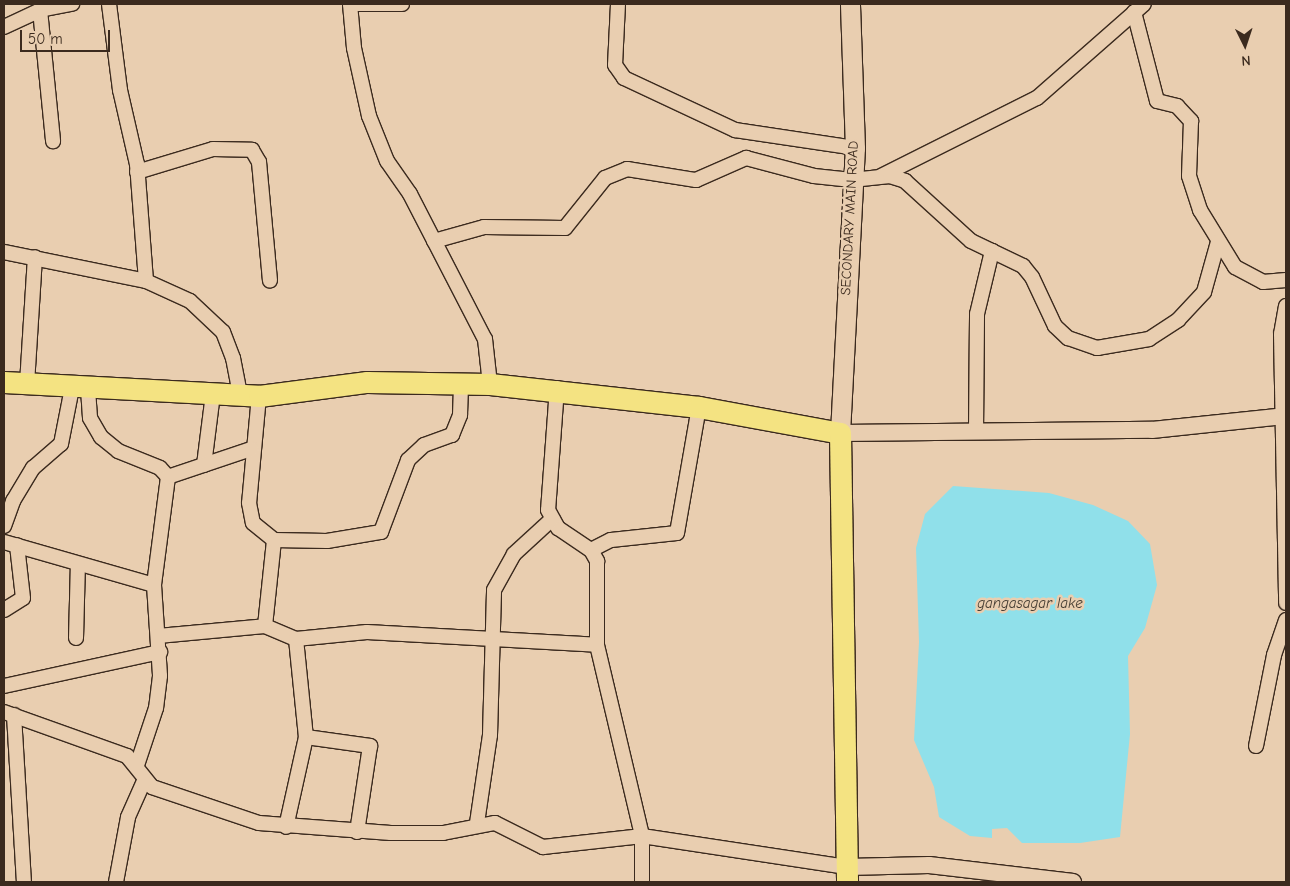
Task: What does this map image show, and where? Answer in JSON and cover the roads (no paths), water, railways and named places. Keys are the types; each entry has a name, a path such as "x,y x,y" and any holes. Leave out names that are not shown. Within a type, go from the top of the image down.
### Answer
{"main road":[{"name":"SECONDARY MAIN ROAD","path":"840,433 852,180 856,148 850,4"},
{"path":"4,382 80,389 250,395 367,382 461,383 557,388 699,407 840,433 847,875"}],"street":[{"path":"4,27 40,10 72,4"},
{"path":"109,4 138,172 146,281"},
{"path":"402,4 350,4 354,48 369,116 387,161 434,241 485,339 490,384"},
{"path":"618,4 615,65 624,78 735,130 856,148"},
{"path":"434,241 484,228 565,228 605,178 627,169 696,180 746,158 814,176 852,180 880,176 1037,98 1139,8"},
{"path":"1139,8 1157,101 1177,106 1192,121 1192,193 1218,242 1246,274 1263,282 1286,280"},
{"path":"40,10 53,141"},
{"path":"138,172 213,149 252,150 259,162 270,280"},
{"path":"880,176 905,181 948,223 1032,277 1055,326 1068,338 1097,348 1149,340 1178,320 1204,292 1218,242"},
{"path":"976,432 977,314 992,251"},
{"path":"4,252 146,281 190,301 223,332 250,395 250,515 274,540 326,541 381,532 408,460 424,445 452,435 460,416 461,383"},
{"path":"27,384 35,257"},
{"path":"1286,306 1281,334 1286,603"},
{"path":"557,388 548,478 552,519 568,537 591,550 598,569 597,645 642,836 642,882"},
{"path":"80,389 90,418 101,437 118,451 160,468 168,477 154,585 160,652 156,708 138,765"},
{"path":"4,526 12,501 33,468 61,444 80,389"},
{"path":"204,465 213,394"},
{"path":"591,550 611,540 677,533 699,407"},
{"path":"840,433 1152,430 1284,417"},
{"path":"168,477 251,449"},
{"path":"477,823 490,735 491,638 498,576 514,554 552,519"},
{"path":"265,626 274,540"},
{"path":"4,610 22,598 10,544 154,585"},
{"path":"76,638 78,564"},
{"path":"1256,746 1274,655 1286,620"},
{"path":"158,636 265,626 296,640 367,632 597,645"},
{"path":"286,827 306,737 296,640"},
{"path":"4,686 160,652"},
{"path":"24,882 9,714 127,756 138,765 144,781 128,817 116,882"},
{"path":"306,737 370,746 357,832"},
{"path":"144,781 216,811 286,827 357,832 443,833 477,823 503,824 548,848 642,836 847,875 929,865 1072,882"}],"water":[{"name":"gangasagar lake","path":"953,486 1049,493 1093,505 1128,521 1150,544 1157,585 1145,628 1128,656 1130,734 1120,837 1080,843 1022,843 1007,828 992,829 992,838 970,836 939,817 934,787 914,740 919,642 916,548 925,514"}]}
